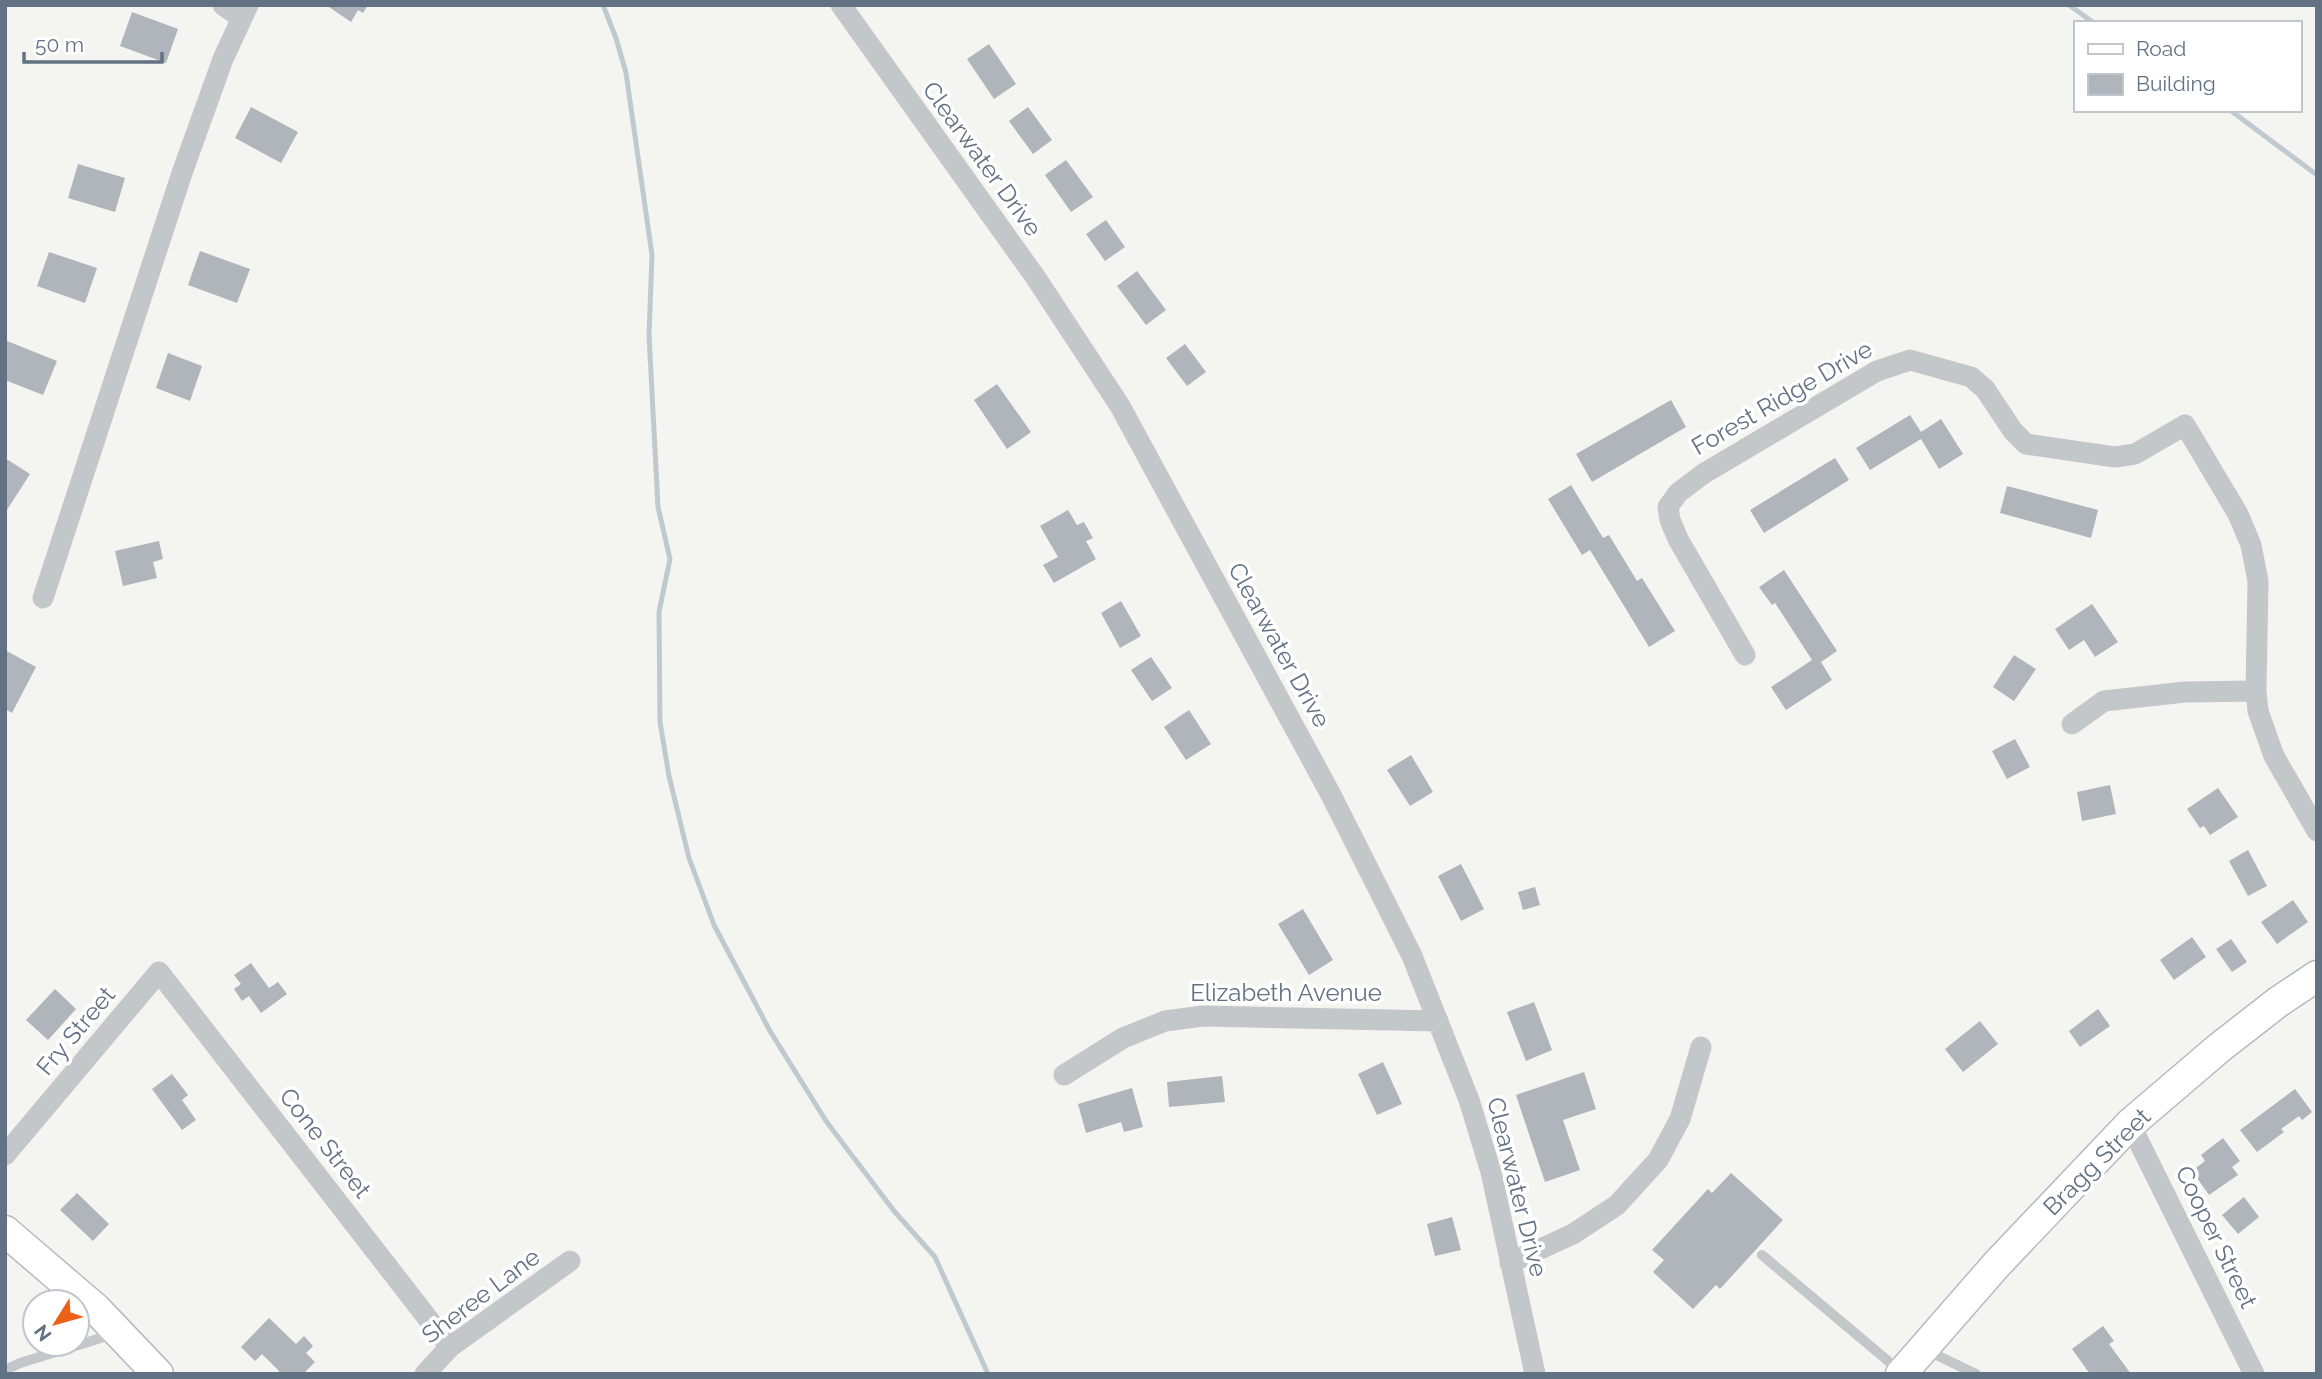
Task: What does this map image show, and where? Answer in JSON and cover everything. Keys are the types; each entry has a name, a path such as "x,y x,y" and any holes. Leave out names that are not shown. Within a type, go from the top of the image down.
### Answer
{"street":[{"path":"43,598 182,173 223,59 245,12 223,5"},
{"name":"Clearwater Drive","path":"841,5 1035,278 1119,406 1330,793 1412,956 1469,1100 1491,1172 1535,1374"},
{"name":"Forest Ridge Drive","path":"1745,655 1678,539 1668,507 1678,492 1703,474 1877,371 1910,360 1970,377 1985,388 2013,431 2026,444 2115,457 2134,454 2185,425 2238,514 2251,545 2258,581 2256,691"},
{"path":"2072,724 2104,701 2185,692 2256,691 2258,711 2274,756 2317,831"},
{"name":"Fry Street","path":"5,1155 159,972"},
{"name":"Cone Street","path":"159,972 450,1347"},
{"name":"Bragg Street","path":"1902,1373 1997,1264 2130,1124 2219,1048 2278,1002 2317,976"},
{"name":"Elizabeth Avenue","path":"1064,1075 1123,1038 1165,1021 1203,1016 1438,1021"},
{"path":"1510,1263 1573,1234 1617,1205 1658,1160 1680,1119 1701,1047"},
{"name":"Cooper Street","path":"2130,1124 2254,1374"},
{"path":"5,1231 96,1309 158,1374"},
{"name":"Sheree Lane","path":"425,1374 450,1347 570,1261"}],"lane":[{"path":"1762,1255 1902,1373"},
{"path":"5,1370 120,1332"},
{"path":"1923,1349 1976,1374"}],"building":[{"path":"326,5 368,5 363,13 358,10 351,22"},
{"path":"132,12 178,29 166,63 120,46"},
{"path":"989,44 1016,84 994,99 967,59"},
{"path":"251,107 298,132 281,163 235,138"},
{"path":"1028,107 1052,140 1033,154 1009,121"},
{"path":"1066,160 1093,197 1071,212 1045,175"},
{"path":"78,164 125,178 115,212 68,198"},
{"path":"1106,220 1125,247 1105,261 1086,234"},
{"path":"200,251 250,269 237,303 188,285"},
{"path":"49,252 97,268 85,303 37,286"},
{"path":"1137,271 1166,310 1146,325 1117,286"},
{"path":"7,341 57,361 43,395 5,380"},
{"path":"1185,344 1206,372 1187,386 1166,358"},
{"path":"168,353 202,366 190,401 156,388"},
{"path":"997,384 1031,432 1007,449 974,400"},
{"path":"1671,400 1686,427 1592,482 1576,454"},
{"path":"1910,415 1921,432 1941,419 1963,454 1939,469 1921,439 1870,470 1856,448"},
{"path":"5,458 30,474 5,513"},
{"path":"1835,458 1849,480 1764,533 1750,510"},
{"path":"1571,485 1603,538 1609,535 1637,581 1642,578 1675,631 1649,647 1590,550 1582,555 1548,499"},
{"path":"2007,486 2098,510 2091,538 2000,513"},
{"path":"1068,510 1077,525 1084,522 1093,538 1086,541 1096,559 1054,583 1043,565 1058,557 1040,526"},
{"path":"159,541 163,559 153,562 157,578 123,586 115,551"},
{"path":"1784,570 1837,651 1821,662 1832,680 1786,710 1771,687 1812,660 1775,603 1772,605 1759,587"},
{"path":"1121,601 1141,636 1120,648 1101,613"},
{"path":"2092,604 2118,642 2095,657 2084,640 2069,650 2055,629"},
{"path":"5,650 36,667 12,713 5,709"},
{"path":"2014,655 2036,669 2014,701 1993,687"},
{"path":"1151,657 1172,688 1152,701 1131,670"},
{"path":"1189,710 1211,744 1186,760 1164,727"},
{"path":"2015,739 2030,767 2007,779 1992,751"},
{"path":"1411,755 1433,792 1410,806 1387,770"},
{"path":"2110,785 2116,814 2082,821 2077,792"},
{"path":"2218,788 2238,817 2210,835 2204,826 2200,828 2187,809"},
{"path":"2248,850 2267,886 2248,896 2229,861"},
{"path":"1461,864 1484,909 1461,921 1438,876"},
{"path":"1535,887 1540,905 1523,910 1518,892"},
{"path":"2293,900 2308,922 2277,944 2261,922"},
{"path":"1303,909 1333,960 1309,975 1278,924"},
{"path":"2192,937 2206,957 2174,980 2160,960"},
{"path":"2231,939 2247,962 2232,972 2216,949"},
{"path":"251,963 269,988 278,982 287,994 261,1013 249,996 242,1001 234,989 241,984 234,975"},
{"path":"55,989 76,1009 48,1040 26,1020"},
{"path":"1534,1002 1552,1050 1526,1061 1507,1012"},
{"path":"2098,1009 2110,1026 2080,1047 2069,1031"},
{"path":"1980,1021 1998,1044 1963,1072 1945,1049"},
{"path":"1383,1062 1402,1104 1377,1115 1358,1074"},
{"path":"1584,1072 1596,1109 1563,1120 1580,1170 1545,1182 1516,1095"},
{"path":"172,1074 188,1095 182,1100 196,1120 182,1130 152,1089"},
{"path":"1222,1076 1225,1102 1169,1107 1167,1082"},
{"path":"1132,1088 1143,1127 1124,1132 1121,1122 1086,1133 1078,1104"},
{"path":"2295,1089 2312,1112 2302,1120 2299,1116 2281,1129 2284,1132 2257,1152 2240,1130"},
{"path":"2223,1138 2240,1161 2232,1167 2238,1175 2209,1195 2192,1171 2205,1161 2201,1155"},
{"path":"1731,1173 1783,1220 1720,1289 1716,1285 1693,1309 1653,1272 1664,1260 1652,1250 1708,1189 1712,1193"},
{"path":"77,1193 109,1224 93,1241 60,1210"},
{"path":"2244,1197 2259,1217 2238,1234 2222,1215"},
{"path":"1452,1217 1461,1250 1435,1256 1427,1224"},
{"path":"269,1318 296,1344 304,1336 313,1346 306,1353 315,1362 303,1374 277,1374 279,1371 262,1354 255,1361 241,1347"},
{"path":"2103,1326 2114,1341 2109,1344 2131,1374 2090,1374 2072,1349"}],"waterway":[{"path":"603,5 626,73 652,255 649,335 658,507 670,559 659,612 660,722 669,776 689,858 714,925 770,1031 826,1121 894,1211 935,1257 988,1374"},
{"path":"2069,5 2091,21"},
{"path":"2233,112 2317,175"}]}
